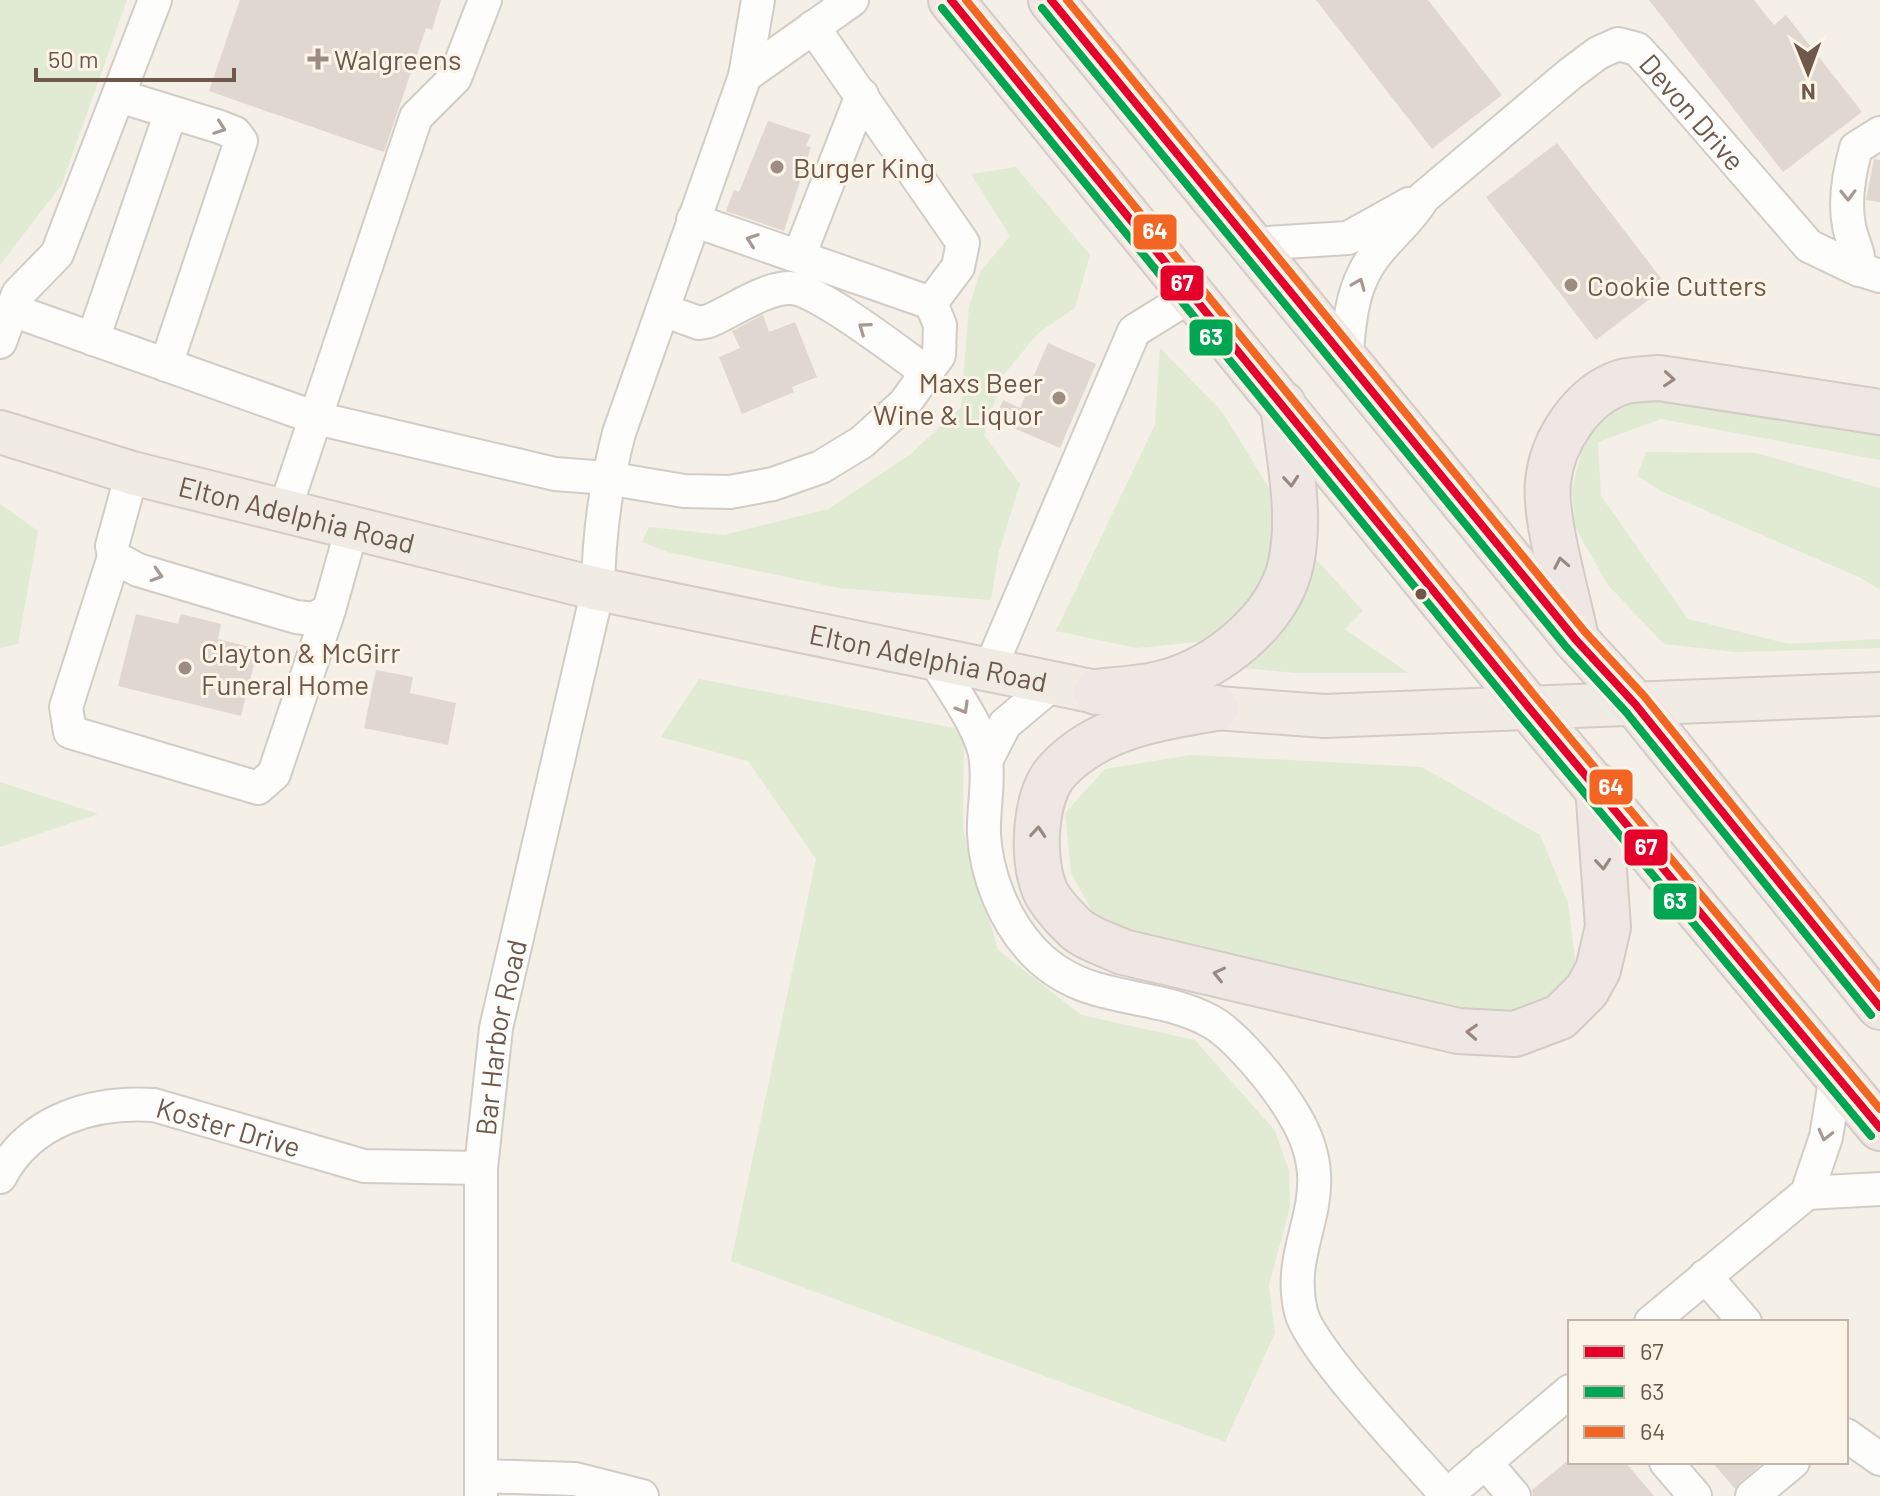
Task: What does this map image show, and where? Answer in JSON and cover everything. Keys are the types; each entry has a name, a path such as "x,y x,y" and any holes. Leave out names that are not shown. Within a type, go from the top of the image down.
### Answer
{"highway":[{"path":"951,0 1530,709 1598,786 1880,1128"},
{"path":"1051,0 1576,640 1635,704 1880,1007"},
{"path":"1576,640 1549,504 1548,481 1565,433 1577,413 1598,394 1623,382 1659,378 1880,412"},
{"path":"1075,687 1162,684 1212,663 1256,625 1271,607 1291,563 1294,537 1283,404"},
{"path":"1216,708 1145,720 1094,742 1056,771 1039,809 1036,854 1044,890 1076,929 1123,952 1458,1031 1515,1034 1560,1017 1587,990 1598,970 1608,927 1598,786"}],"main road":[{"name":"Elton Adelphia Road","path":"0,432 132,473 598,589 989,671 1216,708 1324,716 1880,694"}],"street":[{"path":"0,342 18,294 57,254 155,0"},
{"path":"284,512 416,117 455,78 485,0"},
{"name":"Bar Harbor Road","path":"482,1486 481,1168 496,1028 598,589 600,525 607,478 619,433 745,76 758,0"},
{"path":"745,76 852,0"},
{"path":"813,27 961,235 963,254 958,267 931,303"},
{"name":"Devon Drive","path":"1423,198 1570,74 1598,53 1618,44 1637,49 1809,246 1870,273"},
{"path":"799,256 862,95"},
{"path":"119,96 220,127 235,133 241,141 166,365"},
{"path":"93,339 171,112"},
{"path":"1870,273 1849,225 1848,178 1856,148 1880,133"},
{"path":"1252,244 1348,238 1394,209 1423,198"},
{"path":"1346,360 1353,299 1365,271 1410,221 1423,198"},
{"path":"693,220 931,303"},
{"path":"663,310 699,323 780,289 793,287 855,321 928,373"},
{"path":"989,671 1134,331 1192,295"},
{"path":"12,310 316,418 555,474 607,478 684,491 730,492 773,484 821,467 862,442 905,403 939,355 942,338 931,303"},
{"path":"132,473 112,546 114,557 66,707 70,732 258,788 274,774 329,610 352,528"},
{"path":"114,557 138,570 296,617 314,619 329,610"},
{"path":"934,659 972,724 987,759"},
{"path":"1075,687 1005,724 987,759 984,835 991,875 1004,910 1031,949 1045,964 1086,988 1210,1020 1231,1038 1291,1109 1305,1133 1316,1172 1299,1287 1306,1324 1447,1496 1568,1393"},
{"path":"1653,1320 1807,1193 1826,1137 1836,1075"},
{"name":"Koster Drive","path":"0,1177 14,1156 42,1130 67,1116 121,1102 154,1105 364,1166 481,1168"},
{"path":"1807,1193 1858,1187 1880,1189"},
{"path":"1705,1276 1743,1320"},
{"path":"1848,1436 1880,1459"},
{"path":"1485,1462 1514,1496"},
{"path":"1668,1464 1695,1496"},
{"path":"1752,1496 1791,1464"},
{"path":"482,1486 575,1479 642,1496"}],"green space":[{"path":"0,0 127,0 62,184 0,265"},
{"path":"1016,167 1090,255 1075,308 1038,333 1002,377 984,435 1020,484 999,551 991,600 839,588 668,552 642,542 649,527 724,535 828,509 912,453 961,407 969,307 980,272 1010,236 971,174"},
{"path":"1160,348 1223,413 1269,488 1279,560 1252,612 1207,641 1137,648 1056,631 1155,425"},
{"path":"1657,393 1880,430 1880,460 1661,419 1598,442 1601,496 1688,619 1789,644 1880,639 1880,648 1735,652 1664,644 1608,585 1575,527 1572,489 1584,443 1597,422 1622,403"},
{"path":"1646,452 1756,453 1880,488 1880,590 1861,578 1663,492 1637,476"},
{"path":"0,504 38,531 18,644 0,648"},
{"path":"1315,558 1363,611 1345,629 1408,673 1295,673 1233,667 1265,644 1287,622 1302,595"},
{"path":"699,679 964,730 963,829 998,950 1081,1015 1195,1040 1275,1131 1289,1171 1290,1207 1269,1285 1275,1333 1225,1442 731,1261 816,859 748,761 661,737"},
{"path":"1191,755 1422,767 1540,835 1568,903 1576,967 1558,996 1532,1015 1488,1017 1101,927 1071,873 1065,813 1105,769"},
{"path":"0,782 98,814 0,847"}],"building":[{"name":"Walgreens","path":"240,0 441,0 432,30 426,28 384,152 209,91"},
{"path":"1316,0 1428,0 1502,95 1432,149"},
{"path":"1649,0 1754,0 1774,25 1786,15 1862,112 1783,172"},
{"name":"Burger King","path":"768,121 811,135 806,146 811,147 784,231 726,211 734,190 739,192"},
{"path":"1557,143 1667,286 1596,340 1486,197"},
{"path":"1874,159 1880,160 1880,202 1866,200"},
{"path":"763,315 769,332 795,322 817,377 792,387 794,392 742,414 719,357 740,348 732,331"},
{"path":"1048,343 1096,364 1060,448 995,420 1003,400 1020,408"},
{"path":"136,614 178,624 181,614 221,624 218,639 258,649 241,716 118,686"},
{"path":"376,670 413,677 410,693 456,703 448,745 364,728"},
{"path":"1566,1462 1627,1464 1654,1496 1533,1496 1532,1490"},
{"path":"1714,1464 1761,1464 1735,1489"}],"transit line":[{"name":"67","path":"951,0 1530,709 1880,1128"},
{"name":"64","path":"966,0 1539,701 1880,1109"},
{"name":"67","path":"1051,0 1576,640 1635,704 1880,1007"},
{"name":"64","path":"1067,0 1585,632 1644,696 1880,988"},
{"name":"63","path":"942,8 1521,717 1871,1136"},
{"name":"63","path":"1042,8 1567,648 1626,712 1871,1015"}],"place":[{"name":"Walgreens","path":"318,59"},
{"name":"Burger King","path":"777,167"},
{"name":"Cookie Cutters","path":"1571,285"},
{"name":"Maxs Beer Wine & Liquor","path":"1059,398"},
{"name":"Clayton & McGirr Funeral Home","path":"185,668"}]}
